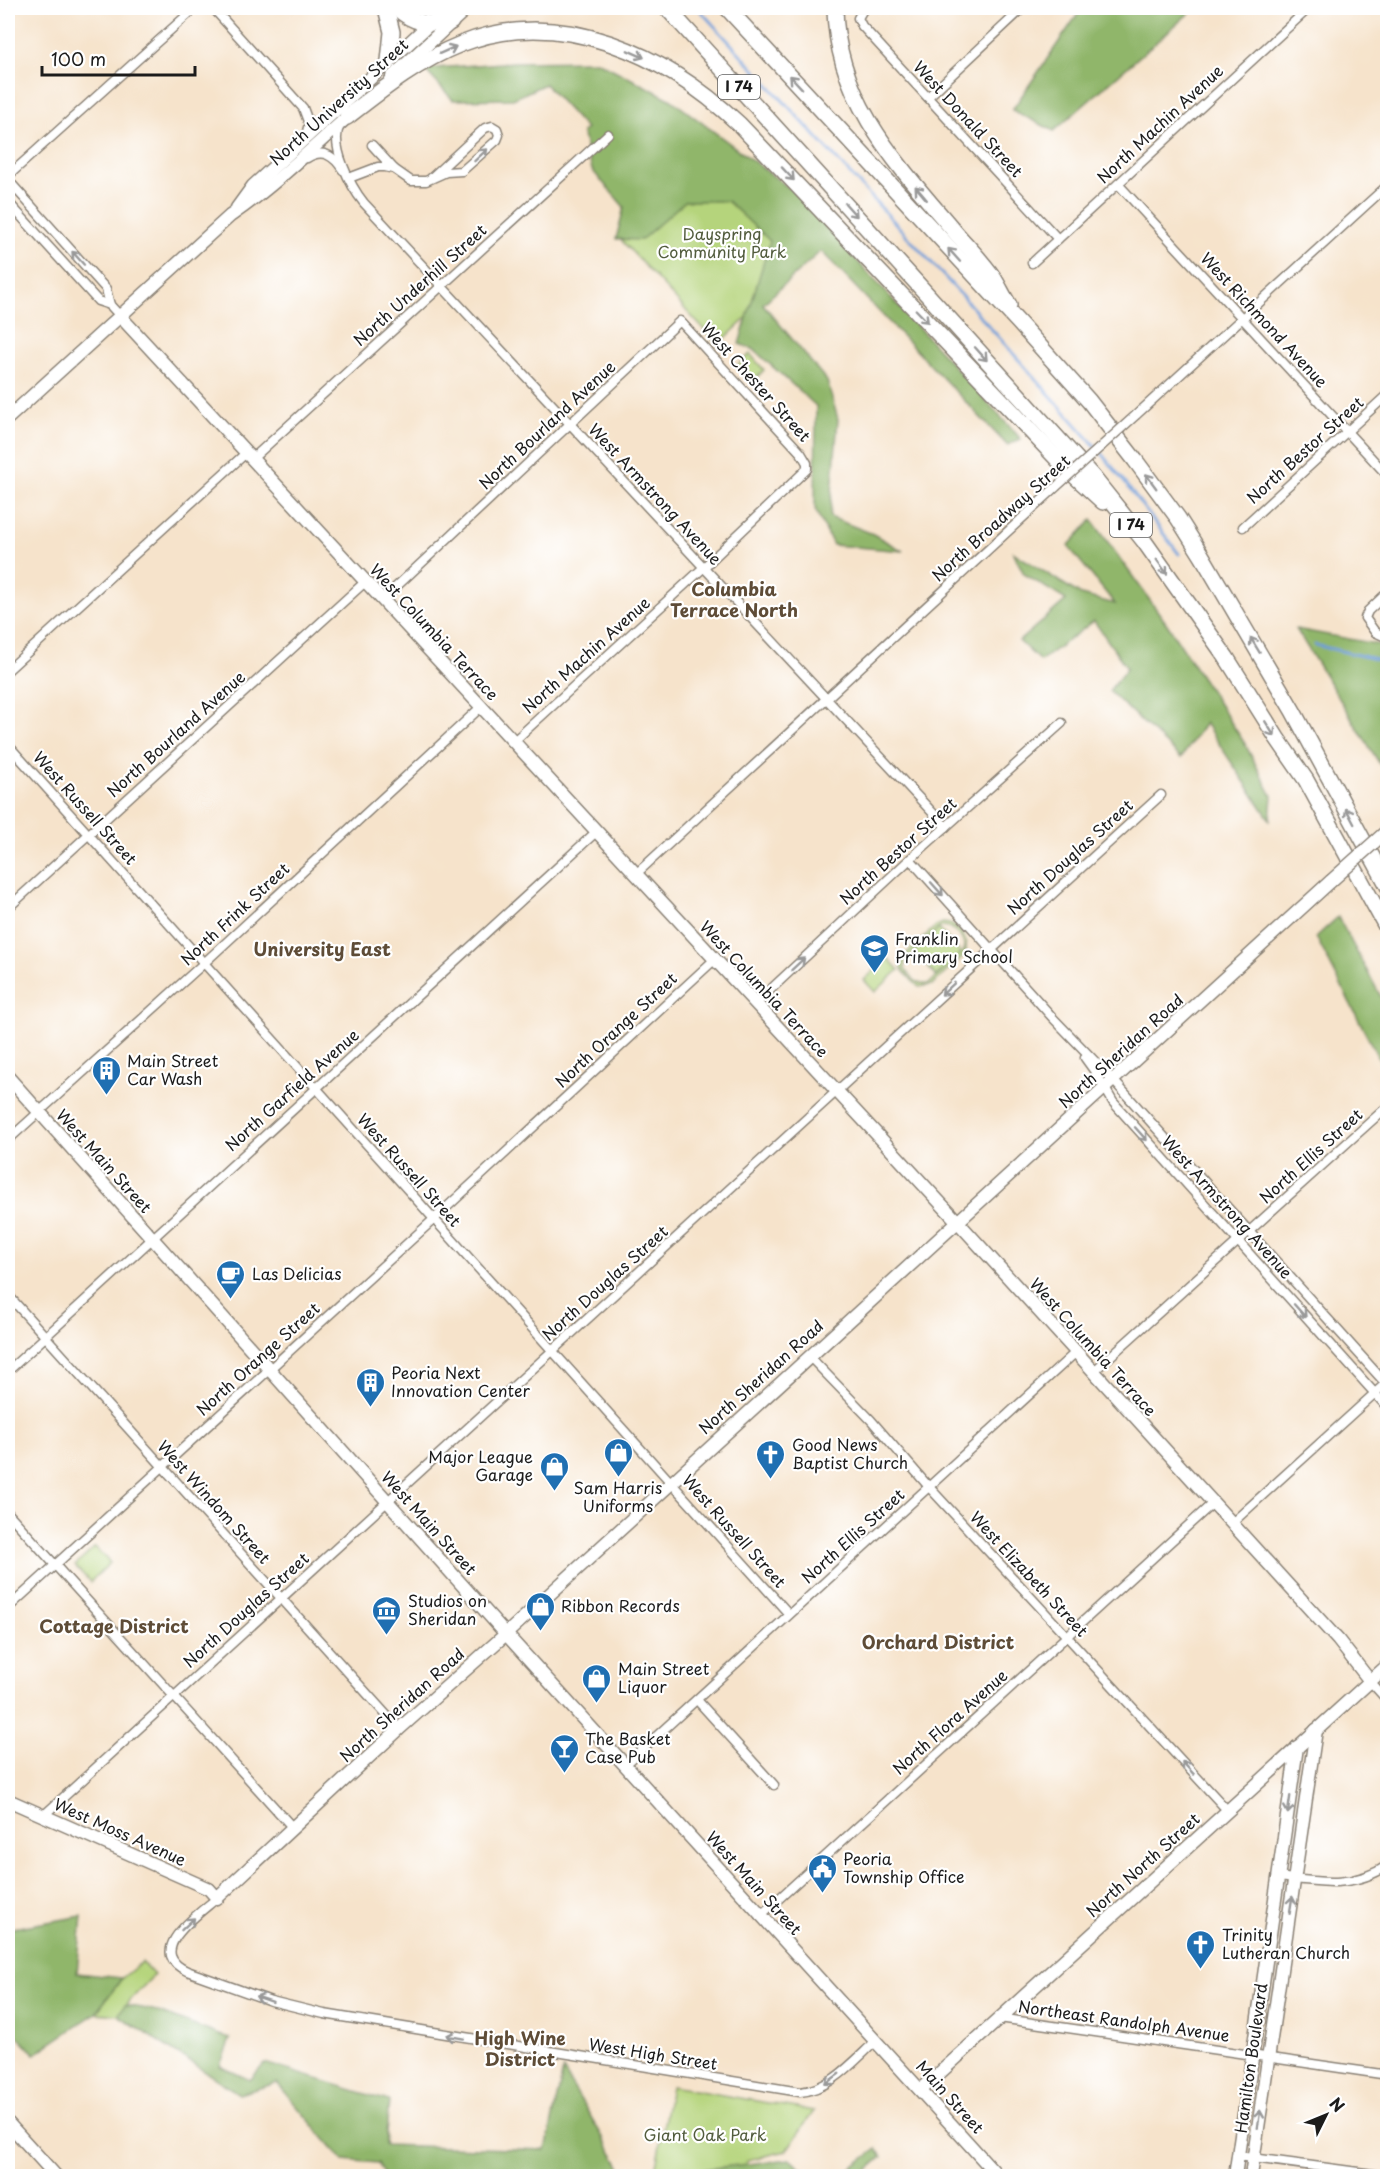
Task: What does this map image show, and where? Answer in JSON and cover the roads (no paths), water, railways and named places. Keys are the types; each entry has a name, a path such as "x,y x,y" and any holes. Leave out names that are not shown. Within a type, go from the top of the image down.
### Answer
{"highway":[{"path":"386,8 392,32 389,61"},
{"path":"397,8 413,21 430,24 449,15"},
{"path":"654,8 811,166"},
{"name":"I 74","path":"667,8 1092,476 1143,541 1226,657 1306,780 1388,930"},
{"name":"I 74","path":"727,8 1089,401 1178,518 1293,711 1388,886"},
{"path":"835,8 836,32 842,64 868,120 899,166 993,276 1019,323"},
{"path":"346,118 394,81 433,57 468,41 506,33 542,31 582,35 618,46 661,66 703,92 739,124 1064,465 1143,541"}],"street":[{"path":"8,178 195,8"},
{"path":"213,8 303,108 309,128 304,138"},
{"name":"North University Street","path":"8,418 230,216 261,195 346,118 449,15 467,8"},
{"name":"West Donald Street","path":"864,8 858,18 862,26 1058,239"},
{"path":"928,97 1023,8"},
{"name":"North Machin Avenue","path":"1032,263 1309,8"},
{"name":"North University Street","path":"230,216 253,186 430,24"},
{"name":"West Armstrong Avenue","path":"346,118 338,130 337,142 349,178"},
{"path":"349,178 378,167 389,167 411,181 422,182 430,179 446,172 460,171 497,140 498,131 492,126 485,128 430,179"},
{"name":"North Underhill Street","path":"8,670 441,286 608,134"},
{"path":"372,145 396,171"},
{"name":"West Armstrong Avenue","path":"284,174 311,155 319,153 332,156 349,178 362,201 946,827"},
{"name":"West Columbia Terrace","path":"8,178 106,289 110,305 957,1221 1338,1640 1388,1701"},
{"name":"West Richmond Avenue","path":"1118,184 1388,476"},
{"name":"North Broadway Street","path":"636,874 1388,185"},
{"name":"West Columbia Terrace","path":"8,202 98,301 110,305"},
{"name":"North Bourland Avenue","path":"382,600 680,321"},
{"name":"West Chester Street","path":"680,321 801,453 807,466"},
{"name":"North Bestor Street","path":"1242,527 1388,394"},
{"name":"North Machin Avenue","path":"513,742 703,568 803,474 807,466"},
{"name":"North Bourland Avenue","path":"8,908 365,582"},
{"path":"1388,592 1368,610 1365,621 1377,634 1388,638"},
{"name":"North Frink Street","path":"8,1140 203,964 481,707"},
{"name":"North Bestor Street","path":"755,1004 910,859 1062,723"},
{"name":"West Russell Street","path":"8,745 789,1614"},
{"name":"North Douglas Street","path":"43,1816 1161,795"},
{"name":"North Sheridan Road","path":"172,1957 170,1948 177,1935 399,1729 1388,830"},
{"name":"North Garfield Avenue","path":"8,1371 596,832"},
{"name":"West Armstrong Avenue","path":"910,859 1053,1018 1095,1071 1249,1232 1386,1385"},
{"name":"North Orange Street","path":"8,1608 714,960"},
{"name":"West Main Street","path":"8,1077 506,1634 876,2042"},
{"name":"West Armstrong Avenue","path":"1109,1085 1113,1102 1388,1408"},
{"name":"North Ellis Street","path":"1093,1372 1386,1109"},
{"name":"West Windom Street","path":"8,1295 399,1729"},
{"name":"North Ellis Street","path":"625,1765 1075,1353"},
{"name":"West Elizabeth Street","path":"809,1356 871,1420 929,1487 1228,1811"},
{"path":"1232,1523 1374,1393 1386,1385"},
{"name":"North Flora Avenue","path":"761,1914 1214,1502"},
{"path":"8,1513 293,1828"},
{"name":"North North Street","path":"921,2090 1388,1665"},
{"path":"697,1700 774,1785"},
{"name":"Hamilton Boulevard","path":"1251,2176 1316,1730"},
{"name":"Hamilton Boulevard","path":"1235,2176 1297,1747"},
{"name":"West Moss Avenue","path":"8,1800 209,1888 217,1898"},
{"path":"1279,1876 1320,1882 1351,1882 1368,1877 1388,1865"},
{"name":"West High Street","path":"172,1957 177,1965 188,1971 271,2001 324,2014 791,2092 807,2092 830,2081 876,2042"},
{"name":"Northeast Randolph Avenue","path":"999,2018 1388,2075"},
{"name":"Main Street","path":"876,2042 998,2176"},
{"path":"8,2123 56,2176"},
{"path":"1238,2156 1388,2176"},
{"path":"985,2161 1003,2176"}],"waterway":[{"path":"698,8 963,297 1105,457 1179,554"},
{"path":"1315,645 1388,662"}],"place":[{"name":"Franklin Primary School","path":"874,974"},
{"name":"Main Street Car Wash","path":"106,1096"},
{"name":"Las Delicias","path":"231,1300"},
{"name":"Peoria Next Innovation Center","path":"370,1408"},
{"name":"Sam Harris Uniforms","path":"618,1478"},
{"name":"Good News Baptist Church","path":"771,1480"},
{"name":"Major League Garage","path":"554,1492"},
{"name":"Ribbon Records","path":"540,1632"},
{"name":"Studios on Sheridan","path":"387,1636"},
{"name":"Main Street Liquor","path":"597,1704"},
{"name":"The Basket Case Pub","path":"564,1774"},
{"name":"Peoria Township Office","path":"822,1894"},
{"name":"Trinity Lutheran Church","path":"1201,1970"}],"district":[{"name":"Columbia Terrace North","path":"734,600"},
{"name":"University East","path":"322,950"},
{"name":"Cottage District","path":"114,1627"},
{"name":"Orchard District","path":"938,1643"},
{"name":"High Wine District","path":"520,2049"}],"park label":[{"name":"Dayspring Community Park","path":"722,243"},
{"name":"Giant Oak Park","path":"705,2135"}]}
